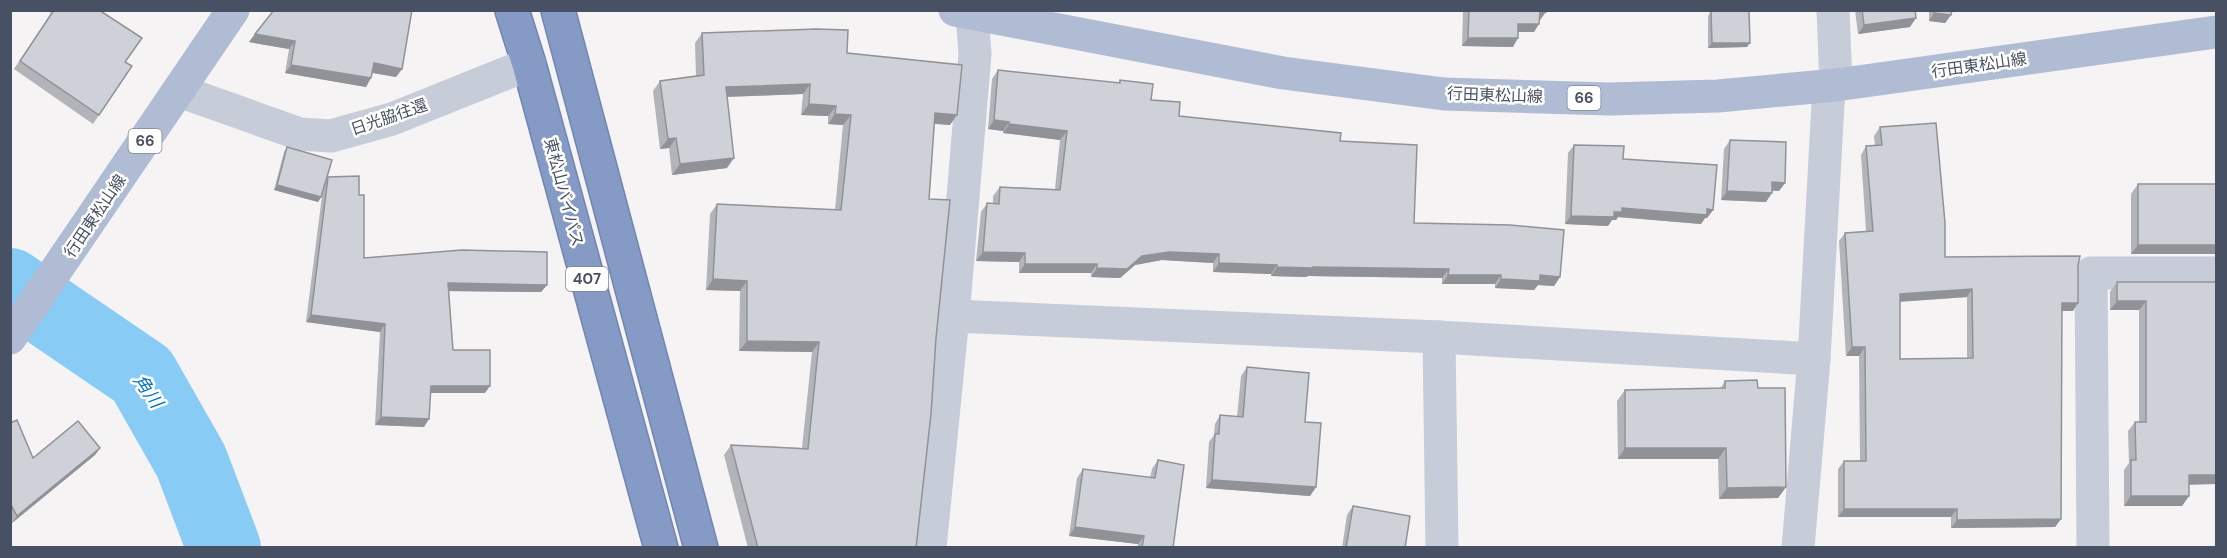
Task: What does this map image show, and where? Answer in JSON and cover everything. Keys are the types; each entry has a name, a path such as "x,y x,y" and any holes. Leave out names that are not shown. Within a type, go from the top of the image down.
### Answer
{"highway":[{"name":"東松山バイパス","path":"512,10 529,64 661,548"},
{"name":"407","path":"558,10 701,548"}],"main road":[{"name":"行田東松山線","path":"10,338 233,10"},
{"name":"行田東松山線","path":"964,12 1283,73 1444,94 1609,99 1718,96 1832,85 2217,32"}],"street":[{"path":"1798,548 1814,359 1832,85 1833,10"},
{"path":"930,548 953,316 975,54 964,12"},
{"name":"日光脇往還","path":"178,91 300,134 331,136 392,119 529,64"},
{"path":"2093,548 2091,273 2217,273"},
{"path":"953,316 1439,337 1814,359"},
{"path":"1439,337 1442,548"}],"building":[{"path":"54,10 102,10 142,38 125,62 132,66 99,115 20,61"},
{"path":"274,10 412,10 402,69 374,63 371,78 291,65 295,41 255,34"},
{"path":"1469,10 1546,10 1546,12 1540,11 1539,24 1518,24 1518,38 1468,38"},
{"path":"1862,10 1915,10 1916,18 1864,25"},
{"path":"1934,10 1952,10 1951,15 1934,13"},
{"path":"1711,11 1749,11 1750,43 1712,43"},
{"path":"848,30 847,53 962,65 957,115 935,113 929,199 950,200 931,414 916,548 758,548 731,445 808,449 819,342 747,341 747,281 713,279 717,204 841,210 851,115 835,114 836,106 809,104 810,84 726,87 734,158 680,164 676,138 668,139 660,81 704,75 702,33"},
{"path":"998,70 1120,83 1120,80 1153,84 1151,100 1180,102 1179,116 1341,133 1340,141 1417,145 1414,223 1510,225 1564,230 1560,277 1540,275 1540,281 1501,279 1501,275 1448,275 1449,269 1277,267 1277,265 1219,263 1219,254 1169,252 1142,256 1127,269 1097,268 1097,264 1025,264 1025,253 983,252 987,203 999,204 1000,187 1060,190 1067,131 994,120"},
{"path":"1936,123 1945,223 1945,257 2080,256 2078,303 2062,303 2061,519 1957,520 1957,509 1844,509 1844,461 1866,461 1865,347 1852,347 1845,233 1873,231 1866,146 1882,145 1880,127","holes":["1972,289 1973,358 1900,359 1900,294"]},
{"path":"1730,140 1786,142 1785,183 1772,182 1772,193 1727,191"},
{"path":"1574,145 1624,146 1623,159 1717,165 1713,210 1707,209 1707,215 1622,208 1622,212 1614,212 1614,217 1571,216"},
{"path":"287,147 332,160 321,197 277,185"},
{"path":"359,176 359,195 364,195 364,258 462,250 547,252 547,285 448,283 453,350 490,350 490,386 431,386 429,419 381,417 385,324 311,315 328,177"},
{"path":"2138,184 2217,184 2217,245 2138,245"},
{"path":"2117,282 2217,282 2217,475 2189,475 2189,496 2131,496 2131,460 2136,460 2135,422 2146,422 2146,301 2117,301"},
{"path":"1247,367 1309,373 1305,422 1321,423 1316,487 1212,480 1215,434 1219,434 1220,415 1243,417"},
{"path":"1757,380 1758,388 1785,388 1786,487 1727,488 1726,448 1625,448 1625,390 1725,388 1725,381"},
{"path":"17,420 33,458 78,421 100,448 17,516 10,503 10,423"},
{"path":"1158,460 1184,465 1173,548 1142,548 1144,536 1075,527 1083,469 1155,478"},
{"path":"1353,506 1410,516 1405,548 1346,548"}],"waterway":[{"name":"角川","path":"10,285 142,375 191,461 224,548"}]}
